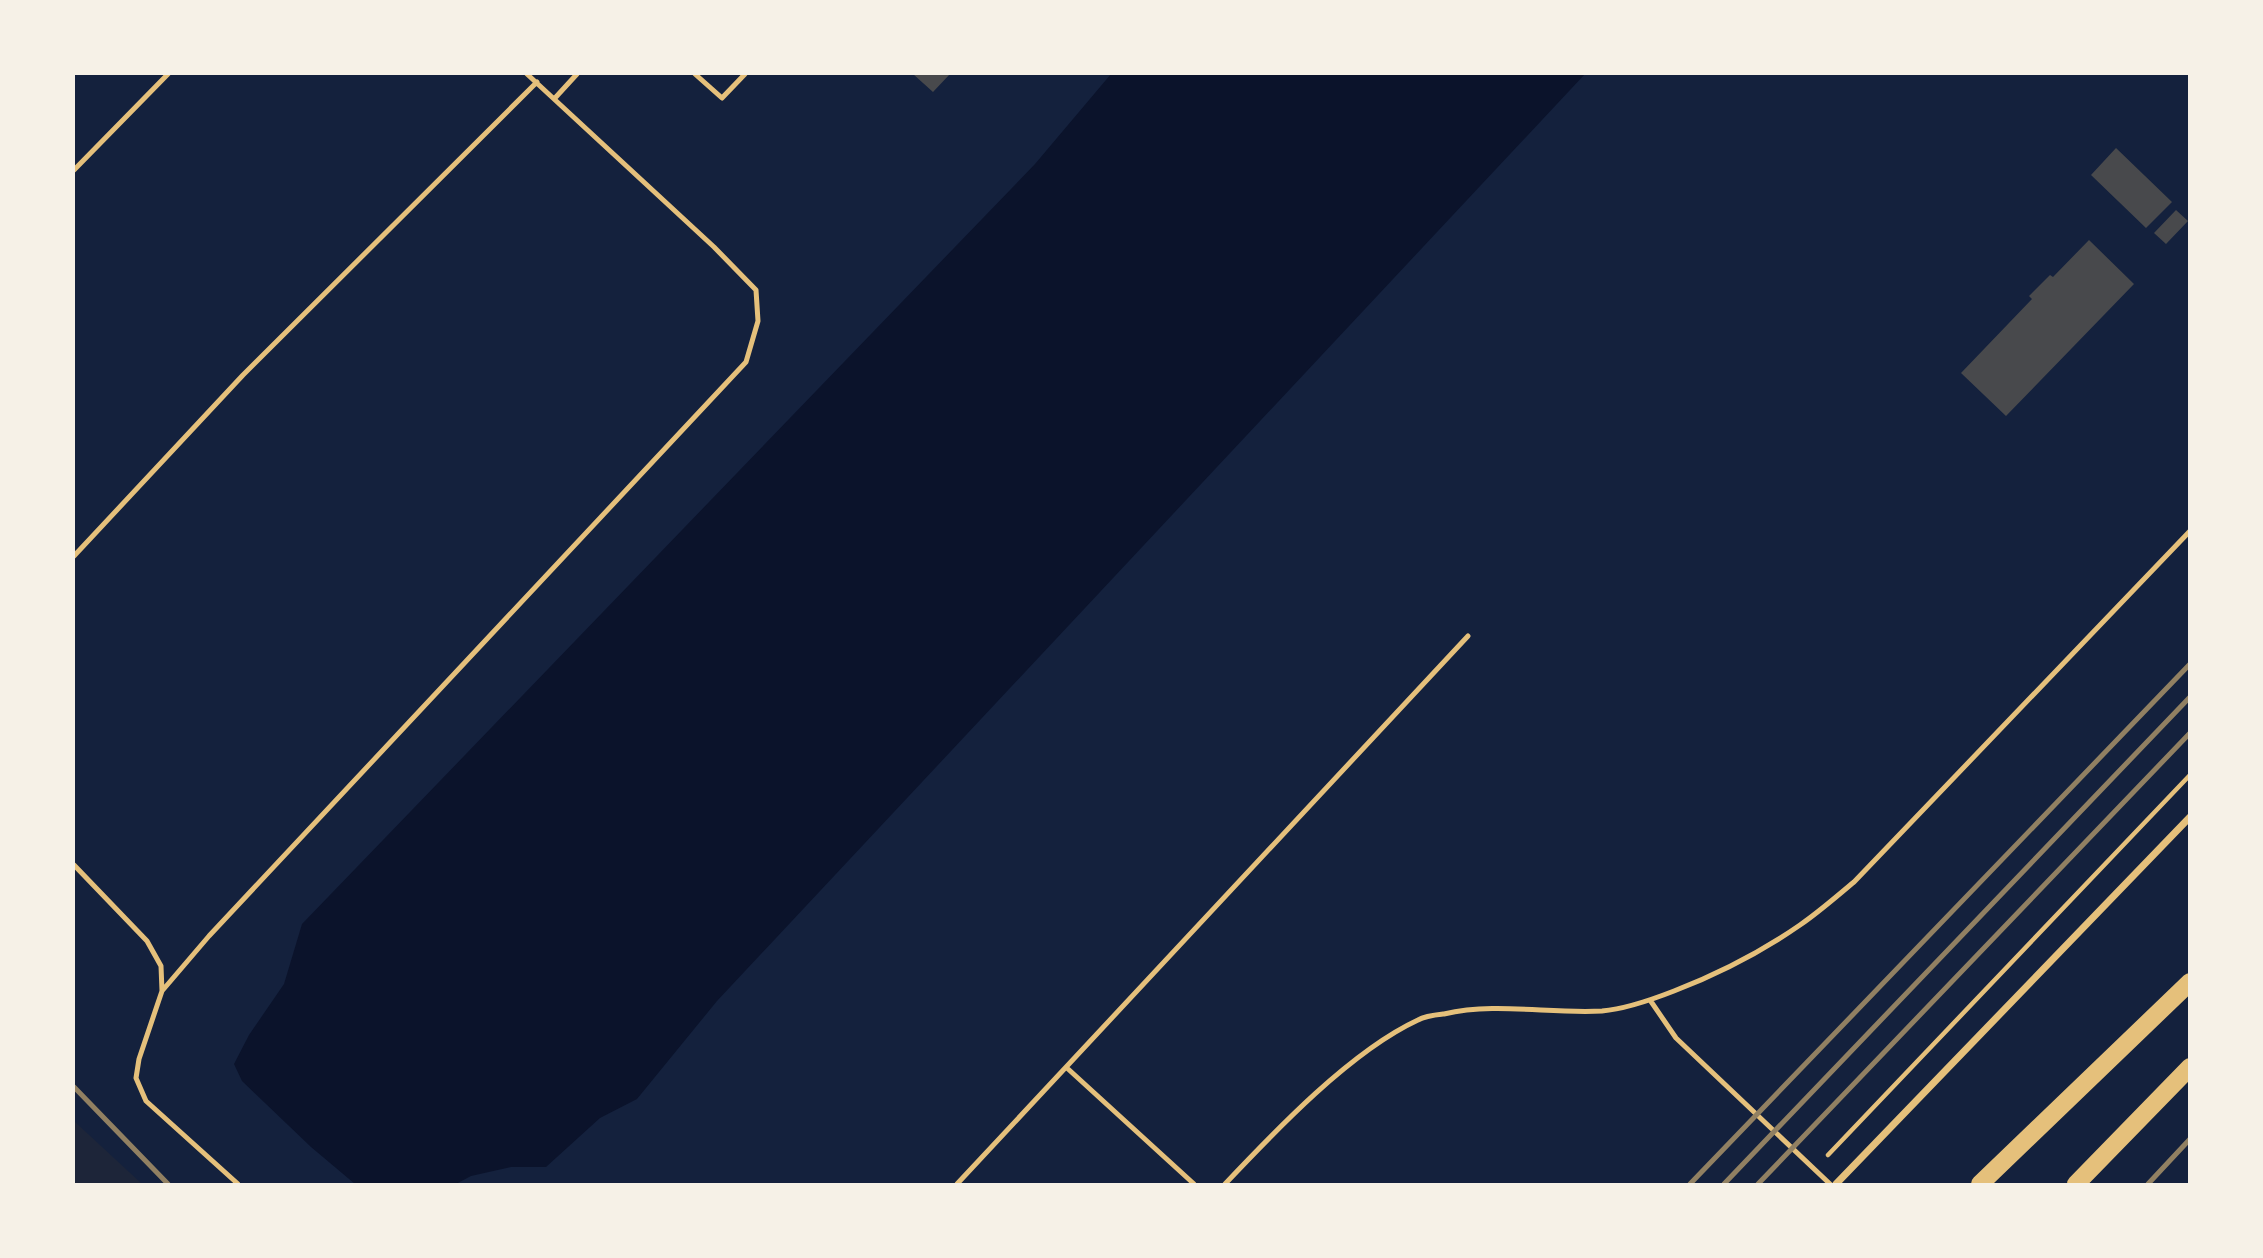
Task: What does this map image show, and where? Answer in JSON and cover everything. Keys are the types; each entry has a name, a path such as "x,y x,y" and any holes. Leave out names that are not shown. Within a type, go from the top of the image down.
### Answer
{"main road":[{"path":"1980,1185 2189,982"},
{"path":"2076,1185 2189,1066"}],"street":[{"path":"1836,1185 2189,817"}],"lane":[{"path":"74,170 168,74"},
{"path":"162,991 219,926 746,362 758,321 756,290 714,247 527,74"},
{"path":"555,98 577,74"},
{"path":"695,74 722,98 745,74"},
{"path":"74,556 243,375 537,82"},
{"path":"1225,1185 1325,1085 1374,1046 1419,1019 1464,1009 1604,1011 1650,1000 1701,981 1757,953 1802,924 1854,882 2189,531"},
{"path":"957,1185 1468,636"},
{"path":"74,865 147,941 161,966 162,991 139,1059 136,1078 146,1101 238,1185"},
{"path":"1650,1000 1676,1038 1830,1185"},
{"path":"1067,1068 1194,1185"}],"path":[{"path":"1814,1169 2189,775"}],"shaded area":[{"path":"1111,74 1585,74 717,1001 637,1099 600,1118 546,1167 511,1167 471,1176 456,1184 355,1184 311,1147 242,1081 234,1064 249,1035 284,984 302,924 1035,164"},
{"path":"74,1121 142,1184 74,1184"}],"building":[{"path":"913,74 950,74 933,92"},
{"path":"2116,148 2172,202 2146,228 2091,175"},
{"path":"2176,210 2188,221 2166,244 2154,233"},
{"path":"2089,240 2134,284 2006,416 1961,373 2032,299 2029,296 2050,275 2053,277"}],"railway":[{"path":"1690,1184 2190,664"},
{"path":"1724,1184 2190,697"},
{"path":"1758,1184 2190,733"},
{"path":"74,1087 168,1184"},
{"path":"2148,1184 2190,1139"}]}
